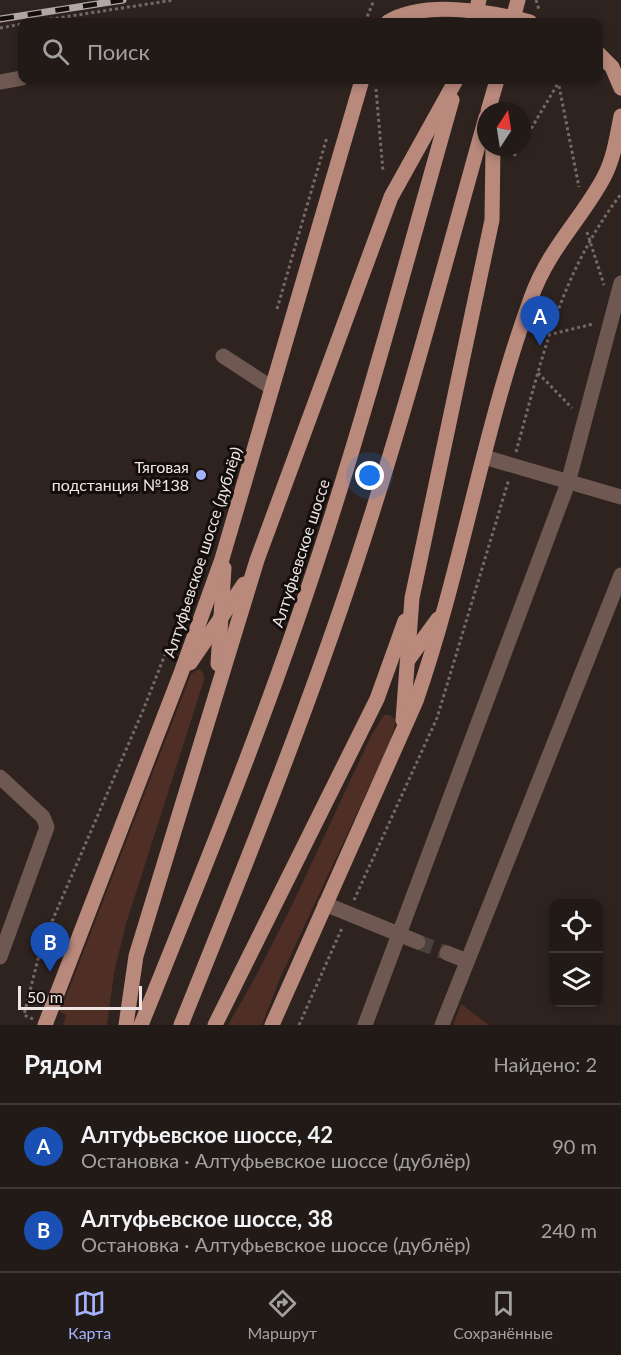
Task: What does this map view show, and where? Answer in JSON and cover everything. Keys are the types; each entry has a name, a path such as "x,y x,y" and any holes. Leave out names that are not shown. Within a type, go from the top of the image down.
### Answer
{"main road":[{"path":"474,18 479,0"},
{"path":"513,18 518,0"},
{"path":"392,18 411,8 439,6 481,10 514,18"},
{"path":"603,59 612,67 621,88"},
{"name":"Алтуфьевское шоссе (дублёр)","path":"40,1022 169,704 229,537 361,84"},
{"path":"126,1025 136,956 256,560 391,197 455,84"},
{"name":"Алтуфьевское шоссе","path":"141,1025 233,796 316,564 359,428 456,84"},
{"path":"491,102 496,84"},
{"path":"495,102 497,84"},
{"path":"272,1025 393,755 424,680 513,350 540,275 558,242 600,183 610,162 621,116"},
{"path":"181,1025 268,809 356,565 392,449 477,149"},
{"path":"215,1025 367,719 388,670 414,587 486,254 494,200 493,156"},
{"path":"214,696 229,537"},
{"path":"169,704 190,664 256,560"},
{"path":"393,755 403,721 414,587"},
{"path":"367,719 438,619 447,598"}],"street":[{"path":"0,82 18,79"},
{"path":"600,183 621,162"},
{"path":"365,1025 568,483 621,282"},
{"path":"223,356 272,388"},
{"path":"484,457 621,497"},
{"path":"442,1025 621,575"},
{"path":"0,777 43,817 47,827 0,957"},
{"path":"325,904 418,942"},
{"path":"447,953 467,961"}],"path":[{"path":"58,18 174,0"},
{"path":"367,18 374,0"},
{"path":"0,28 18,25"},
{"path":"531,129 558,84"},
{"path":"378,96 383,171"},
{"path":"274,318 329,130"},
{"path":"299,1025 437,718 554,316 578,261 621,194"},
{"path":"548,334 611,320"},
{"path":"538,373 584,421"},
{"path":"40,1022 24,1015 42,947 144,708 212,535"}],"shaded area":[{"path":"199,669 204,674 204,680 126,924 114,973 107,1025 63,1025 66,1015 60,1012 191,674"},
{"path":"384,715 390,715 396,720 391,740 281,976 262,1025 228,1025 293,903 371,736"},
{"path":"461,1004 489,1025 453,1025"}],"tunnel":[{"path":"418,942 447,953"}],"railway":[{"path":"0,19 123,0"}],"place":[{"name":"Алтуфьевское шоссе, 42","path":"540,346"},
{"name":"Тяговая подстанция №138","path":"201,475"},
{"name":"Алтуфьевское шоссе, 38","path":"50,972"}]}
